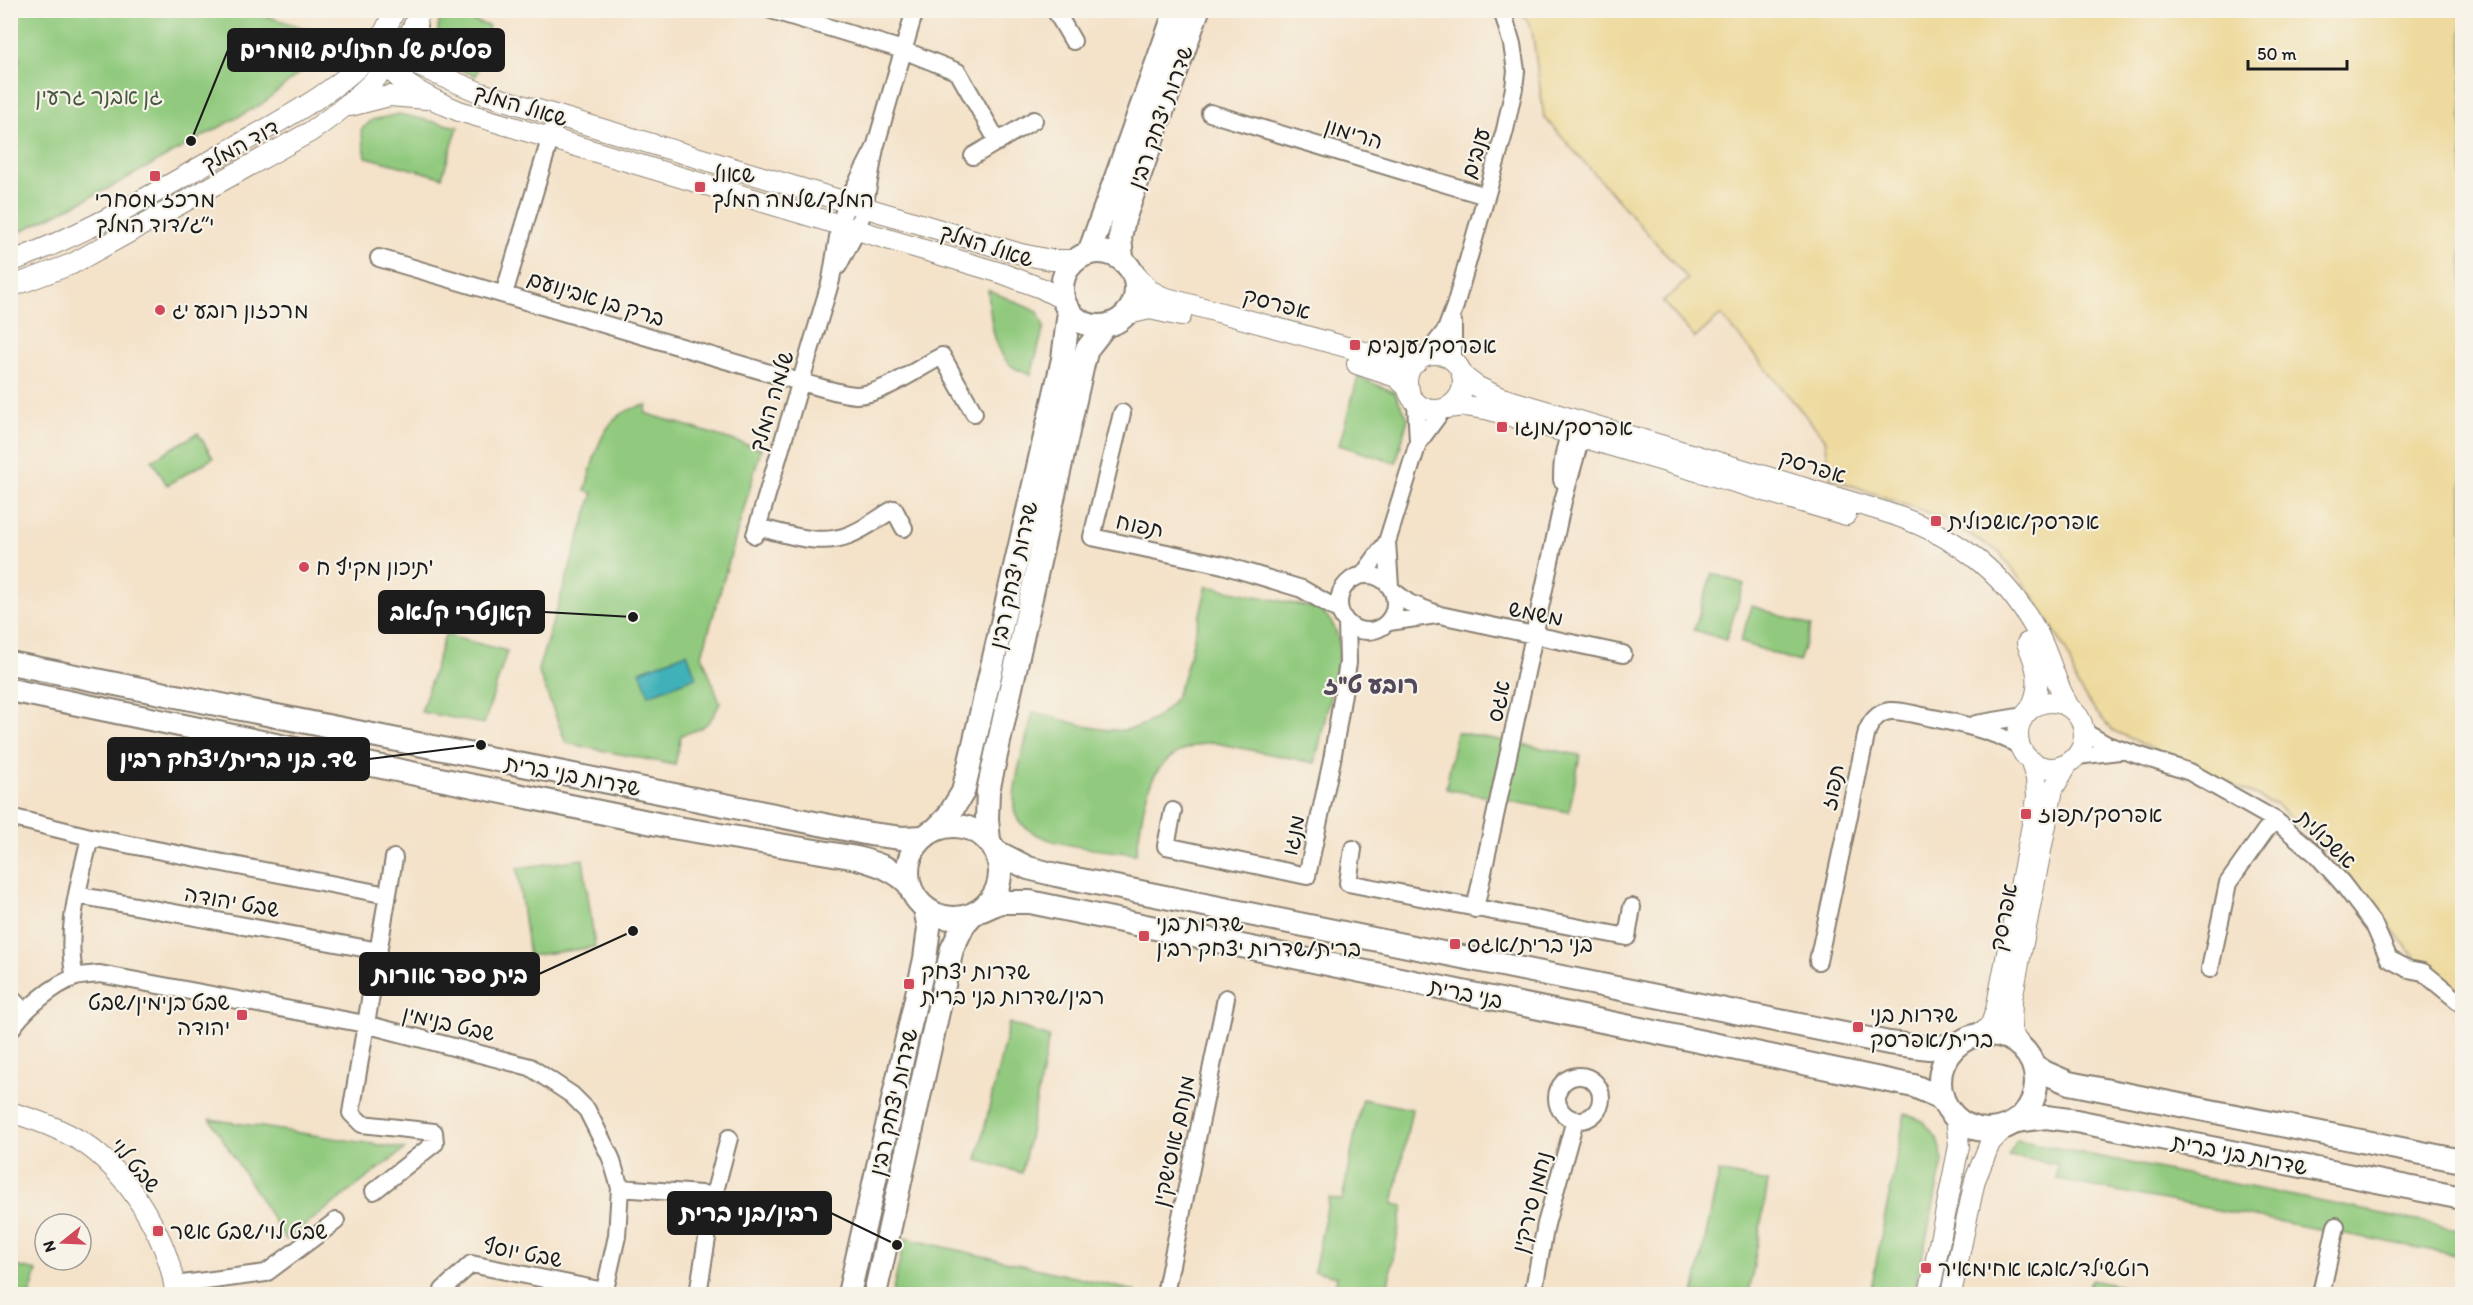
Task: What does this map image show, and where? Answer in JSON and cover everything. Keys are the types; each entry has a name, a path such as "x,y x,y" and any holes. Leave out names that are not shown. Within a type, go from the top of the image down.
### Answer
{"main road":[{"name":"שדרות יצחק רבין","path":"1083,256 1176,10"},
{"name":"שדרות יצחק רבין","path":"1127,265 1120,237 1124,219 1198,10"},
{"path":"1101,251 1127,265 1137,294 1128,314 1122,320 1106,326 1085,324 1066,306 1064,278 1068,268 1083,256 1101,251"},
{"name":"שדרות יצחק רבין","path":"930,833 947,818 963,792 1063,359 1066,306"},
{"name":"שדרות יצחק רבין","path":"993,847 987,819 988,791 1083,364 1087,349 1106,326"},
{"name":"שדרות בני ברית","path":"10,663 870,834 902,838 930,833"},
{"name":"שדרות בני ברית","path":"10,690 672,827 857,858 885,866 910,885"},
{"path":"950,826 964,826 978,832 993,847 1001,868 1000,884 993,898 977,913 960,919 948,918 925,909 916,898 910,885 908,872 910,859 915,847 930,833 950,826"},
{"name":"בני ברית","path":"993,847 1028,868 1056,875 1865,1039 1911,1047 1934,1048 1957,1045"},
{"name":"בני ברית","path":"977,913 1000,902 1030,902 1914,1086 1939,1097 1951,1111"},
{"name":"שדרות יצחק רבין","path":"849,1294 925,959 929,928 925,909"},
{"name":"שדרות יצחק רבין","path":"875,1294 952,949 964,924 977,913"},
{"path":"1982,1034 2002,1035 2019,1045 2033,1065 2036,1077 2034,1096 2025,1112 2011,1124 1980,1129 1967,1125 1951,1111 1940,1089 1941,1073 1946,1058 1957,1045 1982,1034"},
{"name":"שדרות בני ברית","path":"2033,1065 2069,1083 2463,1161"},
{"name":"שדרות בני ברית","path":"2011,1124 2046,1118 2076,1121 2463,1198"}],"street":[{"name":"דוד המלך","path":"10,262 72,237 135,205 305,106 355,69 372,51 395,10"},
{"path":"771,10 903,50 958,72 998,142"},
{"name":"שלמה המלך","path":"904,528 894,509 850,535 832,539 804,538 756,531 831,280 875,148 915,10"},
{"path":"1055,10 1073,40"},
{"name":"ענבים","path":"1421,359 1446,330 1455,306 1510,111 1515,79 1512,44 1502,10"},
{"name":"דוד המלך","path":"10,287 72,264 290,145 344,108 390,62 418,15"},
{"path":"418,15 419,42 429,63 440,77"},
{"name":"שאול המלך","path":"372,51 390,62 432,100 459,111 1001,273 1041,288 1066,306"},
{"name":"שאול המלך","path":"390,62 440,77 481,93 1021,254 1051,260 1083,256"},
{"path":"344,108 389,96 432,100"},
{"name":"הרימון","path":"1210,114 1486,196"},
{"path":"504,294 557,116"},
{"path":"973,156 1034,120"},
{"name":"ברק בן אבינועם","path":"379,258 800,382 853,394 865,394 882,388 942,356 974,413"},
{"name":"אפרסק","path":"1127,265 1149,290 1163,297 1394,360 1421,359"},
{"name":"ענבים","path":"1455,306 1451,337 1458,368"},
{"name":"אפרסק","path":"1128,314 1150,309 1180,315 1373,368 1396,376 1412,395"},
{"path":"1386,542 1391,588 1396,603 1389,622 1376,630 1353,628 1343,617 1340,595 1386,542 1418,443 1445,408 1461,394 1458,368 1440,355 1421,359 1409,375 1418,443"},
{"name":"אפרסק","path":"1458,368 1476,386 1577,431 1894,529 1942,550 1978,578 2006,609 2025,639 2038,678 2037,695 2027,713"},
{"path":"1412,395 1428,409 1445,408"},
{"name":"אפרסק","path":"1445,408 1466,406 1486,409 1577,431 1906,519 1937,532 1974,556 2016,601 2037,632 2057,685 2069,707"},
{"name":"תפוח","path":"1122,413 1092,537 1223,565 1302,589 1343,617"},
{"name":"אגס","path":"1475,909 1563,501 1562,468 1577,431"},
{"path":"1356,578 1378,576 1391,588"},
{"name":"תפוח","path":"1302,589 1329,588 1356,578"},
{"name":"משמש","path":"1391,588 1409,603 1440,615 1623,654"},
{"name":"משמש","path":"1389,622 1440,615"},
{"name":"מנגו","path":"1173,811 1166,846 1306,876 1332,760 1348,663 1343,617"},
{"name":"מנגו","path":"1348,663 1369,631"},
{"path":"2050,702 2069,707 2080,718 2084,732 2083,746 2072,760 2050,768 2039,766 2025,753 2019,730 2027,713 2050,702"},
{"name":"תפוז","path":"1818,961 1867,731 1871,722 1880,714 1890,711 1967,725 1997,735 2025,753"},
{"name":"תפוז","path":"1967,725 1998,722 2027,713"},
{"name":"אשכולית","path":"2084,732 2098,741 2123,751 2190,772 2275,820 2316,854 2342,883 2374,925 2389,959 2398,965 2423,972 2463,1004"},
{"name":"אשכולית","path":"2072,760 2123,751"},
{"name":"אפרסק","path":"1982,1034 1991,1024 1996,1010 2037,799 2036,778 2025,753"},
{"name":"אפרסק","path":"2019,1045 2011,1030 2012,999 2053,789 2072,760"},
{"name":"שבט יהודה","path":"10,817 90,837 387,895"},
{"path":"2210,969 2228,884 2275,820"},
{"path":"75,977 70,950 77,895 90,837"},
{"path":"1353,849 1348,883 1627,937 1632,907"},
{"path":"374,1191 435,1143 434,1132 362,1124 351,1113 394,858"},
{"name":"שבט יהודה","path":"77,895 379,951"},
{"name":"שבט בנימין","path":"10,1031 25,1012 45,995 75,977 100,974 365,1024 530,1067 572,1095 587,1110 611,1158 620,1188 617,1236 604,1293"},
{"path":"10,997 25,1012"},
{"name":"מנחם אוסישקין","path":"1165,1294 1226,998"},
{"path":"1929,1294 1959,1146 1951,1111"},
{"name":"שבט לוי","path":"10,1112 68,1134 97,1153 138,1200 168,1255 175,1290"},
{"name":"נחמן סירקין","path":"1533,1294 1546,1224 1575,1120"},
{"path":"1951,1294 1975,1180 1990,1143 2011,1124"},
{"path":"698,1294 714,1195 729,1138"},
{"path":"620,1188 714,1195"},
{"path":"175,1290 266,1273 336,1221"},
{"path":"2321,1294 2336,1226"},
{"name":"שבט יוסף","path":"443,1290 471,1264 604,1293"}],"green space":[{"name":"גן אבנר גרעין","path":"11,10 250,11 340,39 262,104 109,188 11,236 11,92 20,57 11,51"},
{"path":"442,11 489,26 476,76 450,66 438,40"},
{"path":"399,114 458,127 442,177 366,157 361,130 372,120"},
{"path":"988,290 1038,312 1044,327 1031,375 1013,367 1001,352 993,331"},
{"path":"1358,377 1394,392 1408,418 1396,463 1339,445"},
{"path":"647,405 645,413 761,449 702,655 720,703 705,725 681,735 675,765 566,743 538,670 593,493 585,491 602,436 619,416 631,409"},
{"path":"198,433 213,458 167,485 152,460"},
{"path":"1712,573 1744,584 1726,640 1694,630"},
{"path":"1207,586 1319,609 1332,623 1337,634 1340,653 1315,763 1211,742 1172,756 1160,768 1146,797 1136,854 1065,844 1030,831 1019,820 1014,807 1014,796 1033,712 1090,727 1113,730 1137,727 1156,718 1171,704 1182,682"},
{"path":"1752,606 1811,626 1799,662 1740,642"},
{"path":"445,635 507,651 484,724 421,712"},
{"path":"1456,732 1580,755 1569,812 1446,789"},
{"path":"583,859 595,947 529,956 517,868"},
{"path":"1009,1023 1049,1037 1022,1173 977,1160"},
{"path":"1362,1099 1412,1109 1393,1204 1403,1206 1387,1290 1361,1285 1359,1294 1334,1294 1337,1276 1314,1271 1329,1198 1342,1200"},
{"path":"1905,1113 1924,1122 1937,1138 1943,1161 1914,1294 1870,1294"},
{"path":"210,1119 405,1149 286,1240"},
{"path":"2017,1140 2462,1230 2462,1256 2057,1180 2057,1164 2008,1156"},
{"path":"1719,1172 1768,1182 1749,1294 1694,1294"},
{"path":"905,1238 1135,1291 1134,1294 892,1294"},
{"path":"11,1265 37,1272 30,1294 11,1294"},
{"path":"2091,1280 2159,1294 2088,1294"}],"sand":[{"path":"1522,11 2462,11 2462,997 2421,964 2328,852 2276,805 2112,730 2077,685 2067,652 2036,600 1999,552 1945,519 1831,478 1825,439 1721,315 1695,338 1663,302 1688,279 1544,117 1532,30"}],"water":[{"path":"687,653 696,677 649,695 640,671"}],"place":[{"name":"פסלים של חתולים שומרים","path":"191,141"},
{"name":"מרכז מסחרי י״ג/דוד המלך","path":"155,176"},
{"name":"שאול המלך/שלמה המלך","path":"700,187"},
{"name":"מרכזון רובע יג","path":"160,310"},
{"name":"אפרסק/ענבים","path":"1355,345"},
{"name":"אפרסק/מנגו","path":"1502,427"},
{"name":"אפרסק/אשכולית","path":"1936,521"},
{"name":"תיכון מקיף ח'","path":"304,567"},
{"name":"קאנטרי קלאב","path":"633,617"},
{"name":"שד. בני ברית/יצחק רבין","path":"481,745"},
{"name":"אפרסק/תפוז","path":"2026,814"},
{"name":"בית ספר אורות","path":"633,931"},
{"name":"שדרות בני ברית/שדרות יצחק רבין","path":"1144,936"},
{"name":"בני ברית/אגס","path":"1455,944"},
{"name":"שדרות יצחק רבין/שדרות בני ברית","path":"909,984"},
{"name":"שבט בנימין/שבט יהודה","path":"242,1015"},
{"name":"שדרות בני ברית/אפרסק","path":"1858,1027"},
{"name":"שבט לוי/שבט אשר","path":"158,1231"},
{"name":"רבין/בני ברית","path":"897,1245"},
{"name":"רוטשילד/אבא אחימאיר","path":"1926,1268"}],"district":[{"name":"רובע ט\"ז","path":"1371,685"}]}
